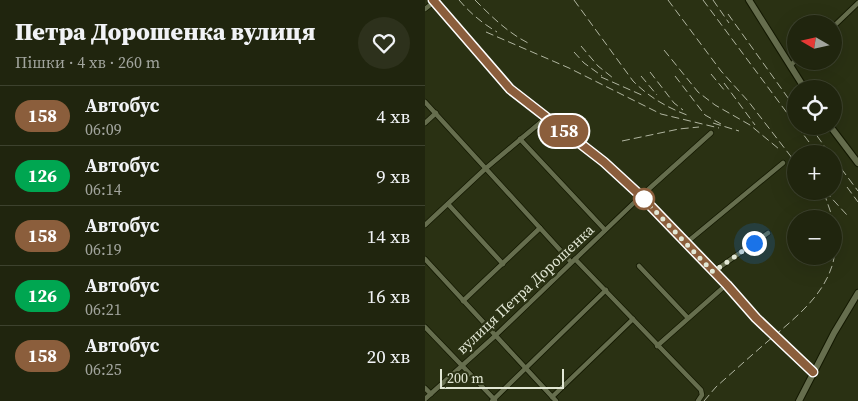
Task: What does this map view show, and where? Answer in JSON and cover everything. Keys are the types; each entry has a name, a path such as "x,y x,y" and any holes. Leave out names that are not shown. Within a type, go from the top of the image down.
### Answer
{"main road":[{"path":"749,0 787,61"},
{"path":"433,1 510,89 604,162 641,196 727,285 756,318 813,372"},
{"path":"838,135 858,163"},
{"path":"799,401 858,292"}],"street":[{"path":"425,10 433,1"},
{"path":"843,17 858,3"},
{"path":"425,102 540,228 606,290 657,346 701,390 702,395 698,401"},
{"path":"425,123 435,113"},
{"path":"425,225 485,169 547,117"},
{"name":"вулиця Петра Дорошенка","path":"425,399 495,336 641,196 711,133"},
{"path":"520,139 605,230"},
{"path":"686,243 783,163"},
{"path":"448,204 503,264"},
{"path":"463,300 540,228"},
{"path":"713,272 768,234"},
{"path":"425,259 556,401"},
{"path":"639,266 688,318"},
{"path":"657,346 727,285"},
{"path":"425,327 494,400 606,290"},
{"path":"552,397 633,320"},
{"path":"425,388 431,394"}],"railway":[{"path":"459,0 477,18 497,32"},
{"path":"475,0 507,30 530,44"},
{"path":"574,0 633,81 658,101 687,115"},
{"path":"668,0 721,71 748,101 787,151"},
{"path":"703,0 787,113"},
{"path":"713,0 729,23"},
{"path":"728,14 787,96"},
{"path":"486,32 569,68 661,114 719,128"},
{"path":"581,46 598,66 613,78"},
{"path":"664,50 698,92 715,105 750,125 779,149"},
{"path":"574,52 584,63 602,76"},
{"path":"650,72 674,103 683,110"},
{"path":"711,74 725,91"},
{"path":"641,76 657,95"},
{"path":"675,76 705,115 721,124"},
{"path":"601,77 644,96"},
{"path":"724,83 755,125"},
{"path":"713,123 739,131"},
{"path":"622,141 679,129 699,127"},
{"path":"804,135 811,145"},
{"path":"816,135 824,145"},
{"path":"842,170 858,191"},
{"path":"847,187 858,202"},
{"path":"826,200 830,210"},
{"path":"833,200 847,215"},
{"path":"704,401 716,387 812,301 822,288 832,265"}],"bus line":[{"name":"158","path":"433,0 510,89 604,162 641,196 727,285 756,318 813,372"}],"route":[{"path":"644,199 641,196 713,272 754,243"}]}
